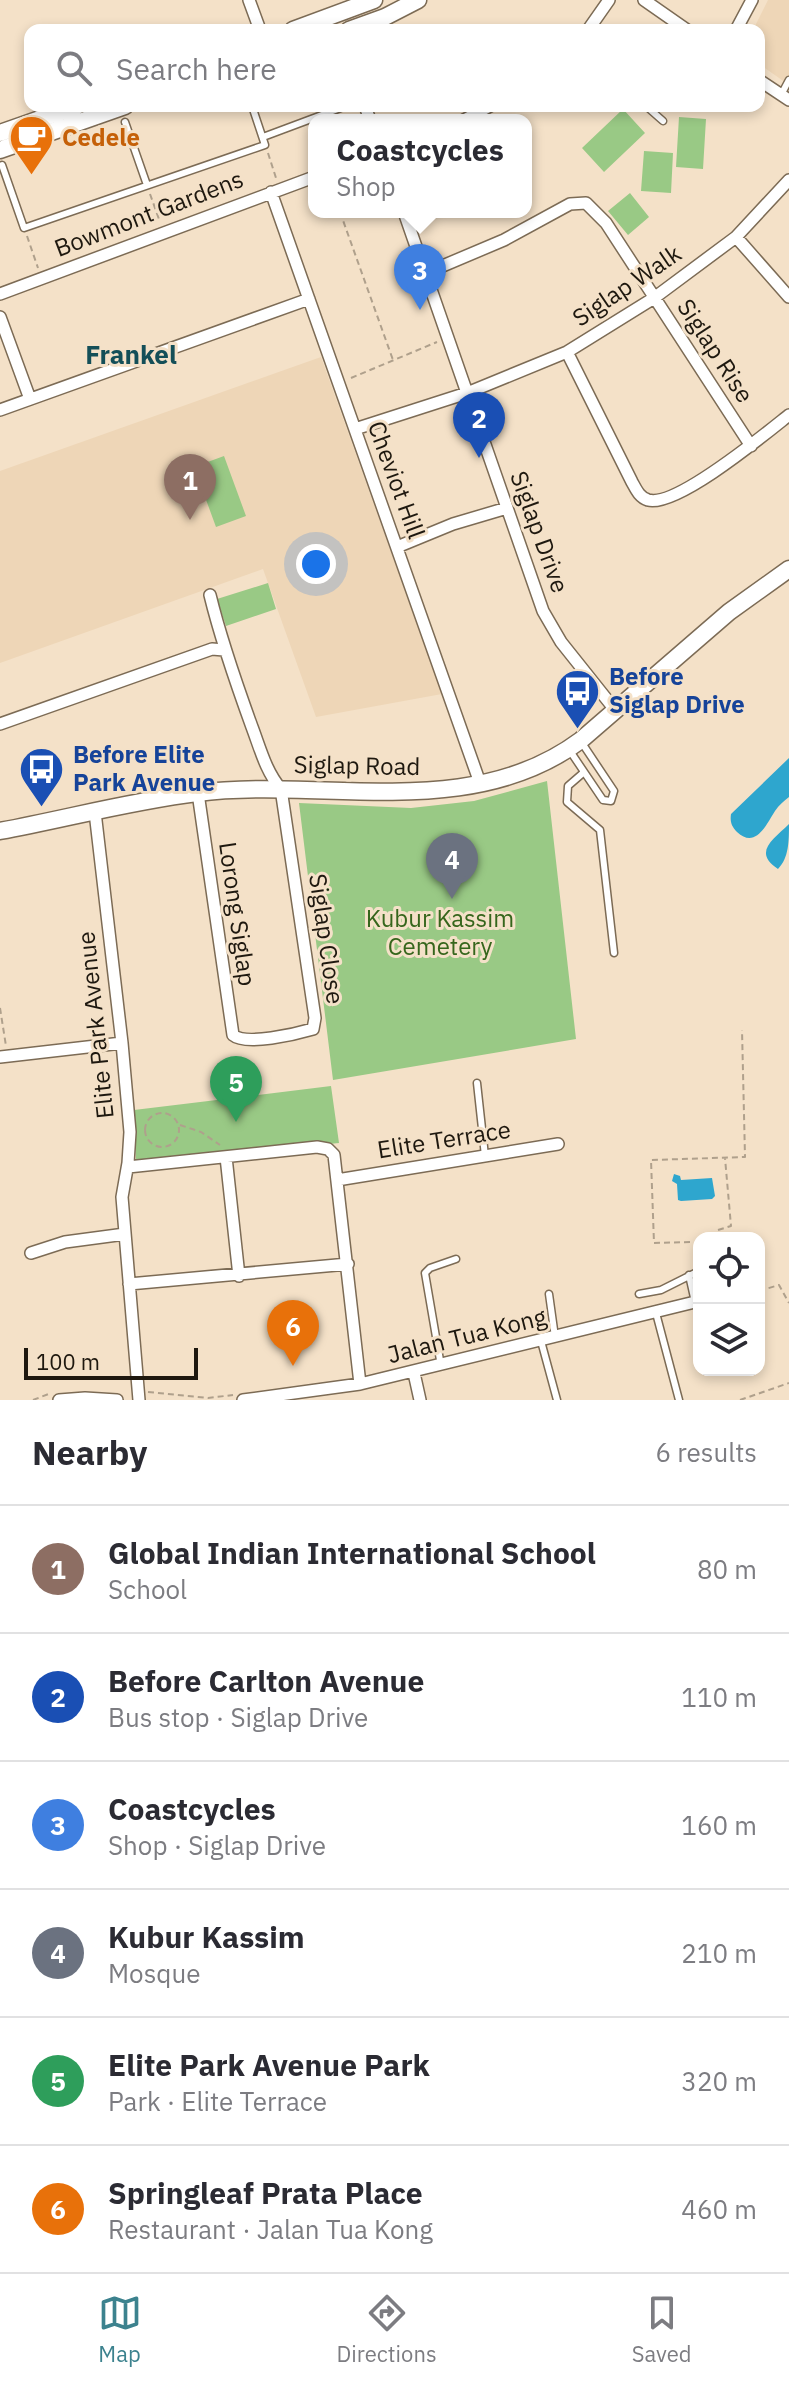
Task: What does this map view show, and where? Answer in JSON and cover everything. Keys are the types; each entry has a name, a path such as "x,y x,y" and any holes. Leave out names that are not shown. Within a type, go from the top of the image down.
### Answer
{"main road":[{"path":"336,23 374,0"},
{"path":"366,24 418,0"},
{"path":"0,133 60,112"},
{"path":"1,158 125,114"},
{"name":"Siglap Road","path":"0,831 198,793 278,785 417,793 521,773 575,744 729,612 789,569"}],"street":[{"path":"249,0 258,24"},
{"path":"592,24 609,0"},
{"path":"644,0 678,24"},
{"path":"739,24 752,0"},
{"path":"765,84 785,97"},
{"name":"Bowmont Gardens","path":"0,294 308,179"},
{"name":"Siglap Walk","path":"355,429 467,393 567,352 654,298 736,237 789,180"},
{"name":"Cheviot Hill","path":"275,191 338,383 480,783"},
{"name":"Siglap Rise","path":"426,273 504,240 570,204 586,203 606,223 751,446"},
{"name":"Siglap Drive","path":"406,218 548,621 595,685 616,711 619,709"},
{"path":"736,237 789,297"},
{"path":"0,410 309,299"},
{"path":"0,317 30,399"},
{"path":"567,352 643,498 658,501 676,495 751,446 789,415"},
{"path":"397,547 453,524 507,508"},
{"name":"Siglap Close","path":"210,595 224,650 278,785 315,1027 309,1031 250,1041 237,1039"},
{"path":"0,724 212,649 224,650"},
{"name":"Lorong Siglap","path":"198,793 231,1029 237,1039"},
{"name":"Elite Park Avenue","path":"95,812 130,1132 122,1197 139,1395"},
{"path":"2,1054 122,1043"},
{"name":"Elite Terrace","path":"337,1180 558,1144"},
{"path":"128,1167 317,1147 328,1149 334,1155 360,1384"},
{"path":"226,1157 239,1276"},
{"path":"31,1253 65,1242 125,1234"},
{"path":"129,1284 348,1264"},
{"name":"Jalan Tua Kong","path":"240,1397 360,1384 414,1373 693,1303"},
{"path":"414,1373 420,1400"},
{"path":"59,1400 117,1400"}],"lane":[{"path":"785,97 789,80"},
{"path":"254,112 264,141"},
{"path":"653,112 663,121"},
{"path":"125,114 147,185"},
{"path":"1,158 24,228 147,185 308,122"},
{"path":"575,744 614,791 613,799 603,800 583,773 575,744"},
{"path":"583,773 568,786 567,802 600,830 614,953"},
{"path":"477,1083 485,1156"},
{"path":"441,1366 425,1273 430,1268 456,1259"},
{"path":"639,1294 661,1290 693,1273"},
{"path":"689,1275 693,1288"},
{"path":"549,1294 555,1337"},
{"path":"656,1313 679,1400"},
{"path":"541,1341 557,1400"}],"path":[{"path":"264,141 275,191"},
{"path":"147,185 163,233"},
{"path":"342,218 393,360"},
{"path":"24,228 41,279"},
{"path":"338,383 448,338"},
{"path":"0,1008 2,1054"},
{"path":"690,1242 654,1243 651,1160 745,1157 742,1030"},
{"path":"178,1125 179,1134 171,1145 157,1147 146,1138 146,1124 155,1114 169,1114 178,1125 211,1138 226,1157"},
{"path":"718,1230 731,1226 725,1157"},
{"path":"765,1289 779,1285 789,1303"},
{"path":"740,1400 789,1383"},
{"path":"139,1395 240,1397"}],"shaded area":[{"path":"768,0 789,0 789,85 765,68 765,24 756,24"},
{"path":"321,357 442,694 316,717 263,569 0,663 0,471"}],"green space":[{"path":"620,112 626,112 645,133 604,172 582,148"},
{"path":"679,117 706,119 703,169 676,167"},
{"path":"644,151 673,153 671,193 641,191"},
{"path":"630,193 649,217 628,235 608,211"},
{"path":"224,456 246,516 216,527 194,467"},
{"path":"268,583 276,609 226,626 217,599"},
{"name":"Kubur Kassim Cemetery","path":"547,781 576,1039 333,1080 299,803 411,808 474,801"},
{"path":"331,1086 339,1143 136,1161 134,1110"}],"water":[{"path":"789,758 789,797 760,833 750,838 744,837 733,828 731,814"},
{"path":"789,824 786,854 778,869 770,863 766,851 772,840"},
{"path":"674,1174 681,1180 712,1178 715,1196 712,1199 678,1200 677,1184 672,1181"}],"place":[{"name":"Cedele","path":"31,177"},
{"name":"Coastcycles","path":"420,310"},
{"name":"Before Carlton Avenue","path":"479,458"},
{"name":"Global Indian International School","path":"190,520"},
{"name":"Before Siglap Drive","path":"578,730"},
{"name":"Before Elite Park Avenue","path":"42,808"},
{"name":"Kubur Kassim","path":"452,899"},
{"name":"Elite Park Avenue Park","path":"236,1122"},
{"name":"Springleaf Prata Place","path":"293,1366"}],"district":[{"name":"Frankel","path":"131,355"}]}
